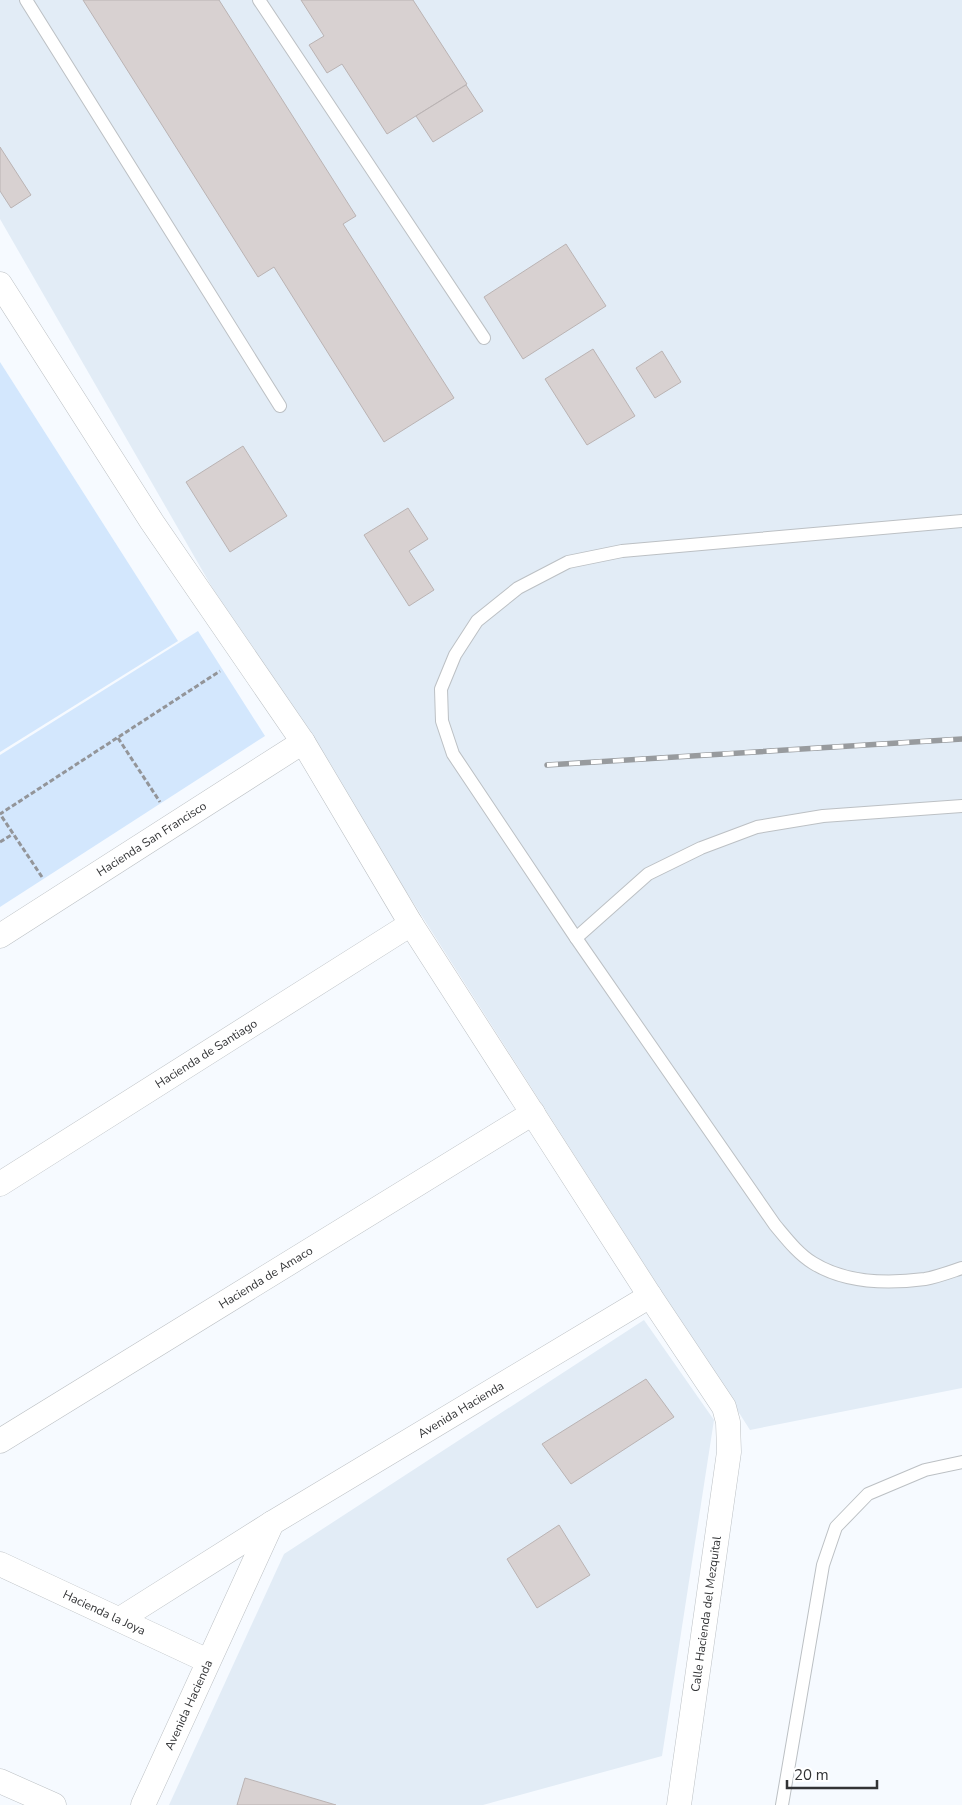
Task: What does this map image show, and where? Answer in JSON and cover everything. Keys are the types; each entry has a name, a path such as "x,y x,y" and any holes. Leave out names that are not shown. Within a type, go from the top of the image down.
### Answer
{"street":[{"name":"Calle Hacienda del Mezquital","path":"0,284 152,522 303,742 411,924 650,1296 724,1407 728,1422 728,1462 679,1805"},
{"name":"Hacienda San Francisco","path":"0,936 303,742"},
{"name":"Hacienda de Santiago","path":"0,1184 411,924"},
{"name":"Hacienda de Amaco","path":"0,1441 533,1113"},
{"name":"Avenida Hacienda","path":"120,1619 272,1523 650,1296"},
{"name":"Avenida Hacienda","path":"143,1805 272,1523"},
{"name":"Hacienda la Joya","path":"0,1564 208,1661"},
{"path":"0,1781 54,1805"}],"lane":[{"path":"26,0 280,406"},
{"path":"259,0 484,338"},
{"path":"962,521 622,551 568,562 518,588 477,621 455,655 441,690 442,721 453,754 576,938 774,1225 791,1244 812,1262 841,1276 883,1282 926,1278 962,1268"},
{"path":"576,938 648,874 702,848 757,827 823,816 962,806"},
{"path":"782,1805 823,1565 836,1527 868,1494 925,1470 962,1462"}],"path":[{"path":"45,883 0,814 227,666"},
{"path":"118,738 162,807"},
{"path":"0,842 13,834"}],"shaded area":[{"path":"0,0 962,0 962,1388 750,1430 213,589 0,219"},
{"path":"0,362 178,641 0,752"},
{"path":"198,631 265,736 0,907 0,755"},
{"path":"644,1320 714,1420 662,1756 483,1805 169,1805 284,1554"}],"building":[{"path":"83,0 219,0 356,216 343,224 454,398 384,442 274,267 258,277"},
{"path":"301,0 413,0 467,84 387,134 342,64 327,73 309,45 324,36"},
{"path":"466,85 483,111 433,142 416,116"},
{"path":"0,147 31,195 11,208 0,191"},
{"path":"566,244 606,306 523,359 484,297"},
{"path":"593,349 635,416 587,445 545,379"},
{"path":"662,351 681,382 655,398 636,368"},
{"path":"243,446 287,516 230,552 186,482"},
{"path":"408,508 428,539 409,551 434,590 409,606 364,535"},
{"path":"646,1379 674,1417 571,1484 542,1444"},
{"path":"559,1525 590,1575 537,1608 507,1559"},
{"path":"245,1778 336,1805 237,1805"}],"railway":[{"path":"547,765 962,739"}]}
